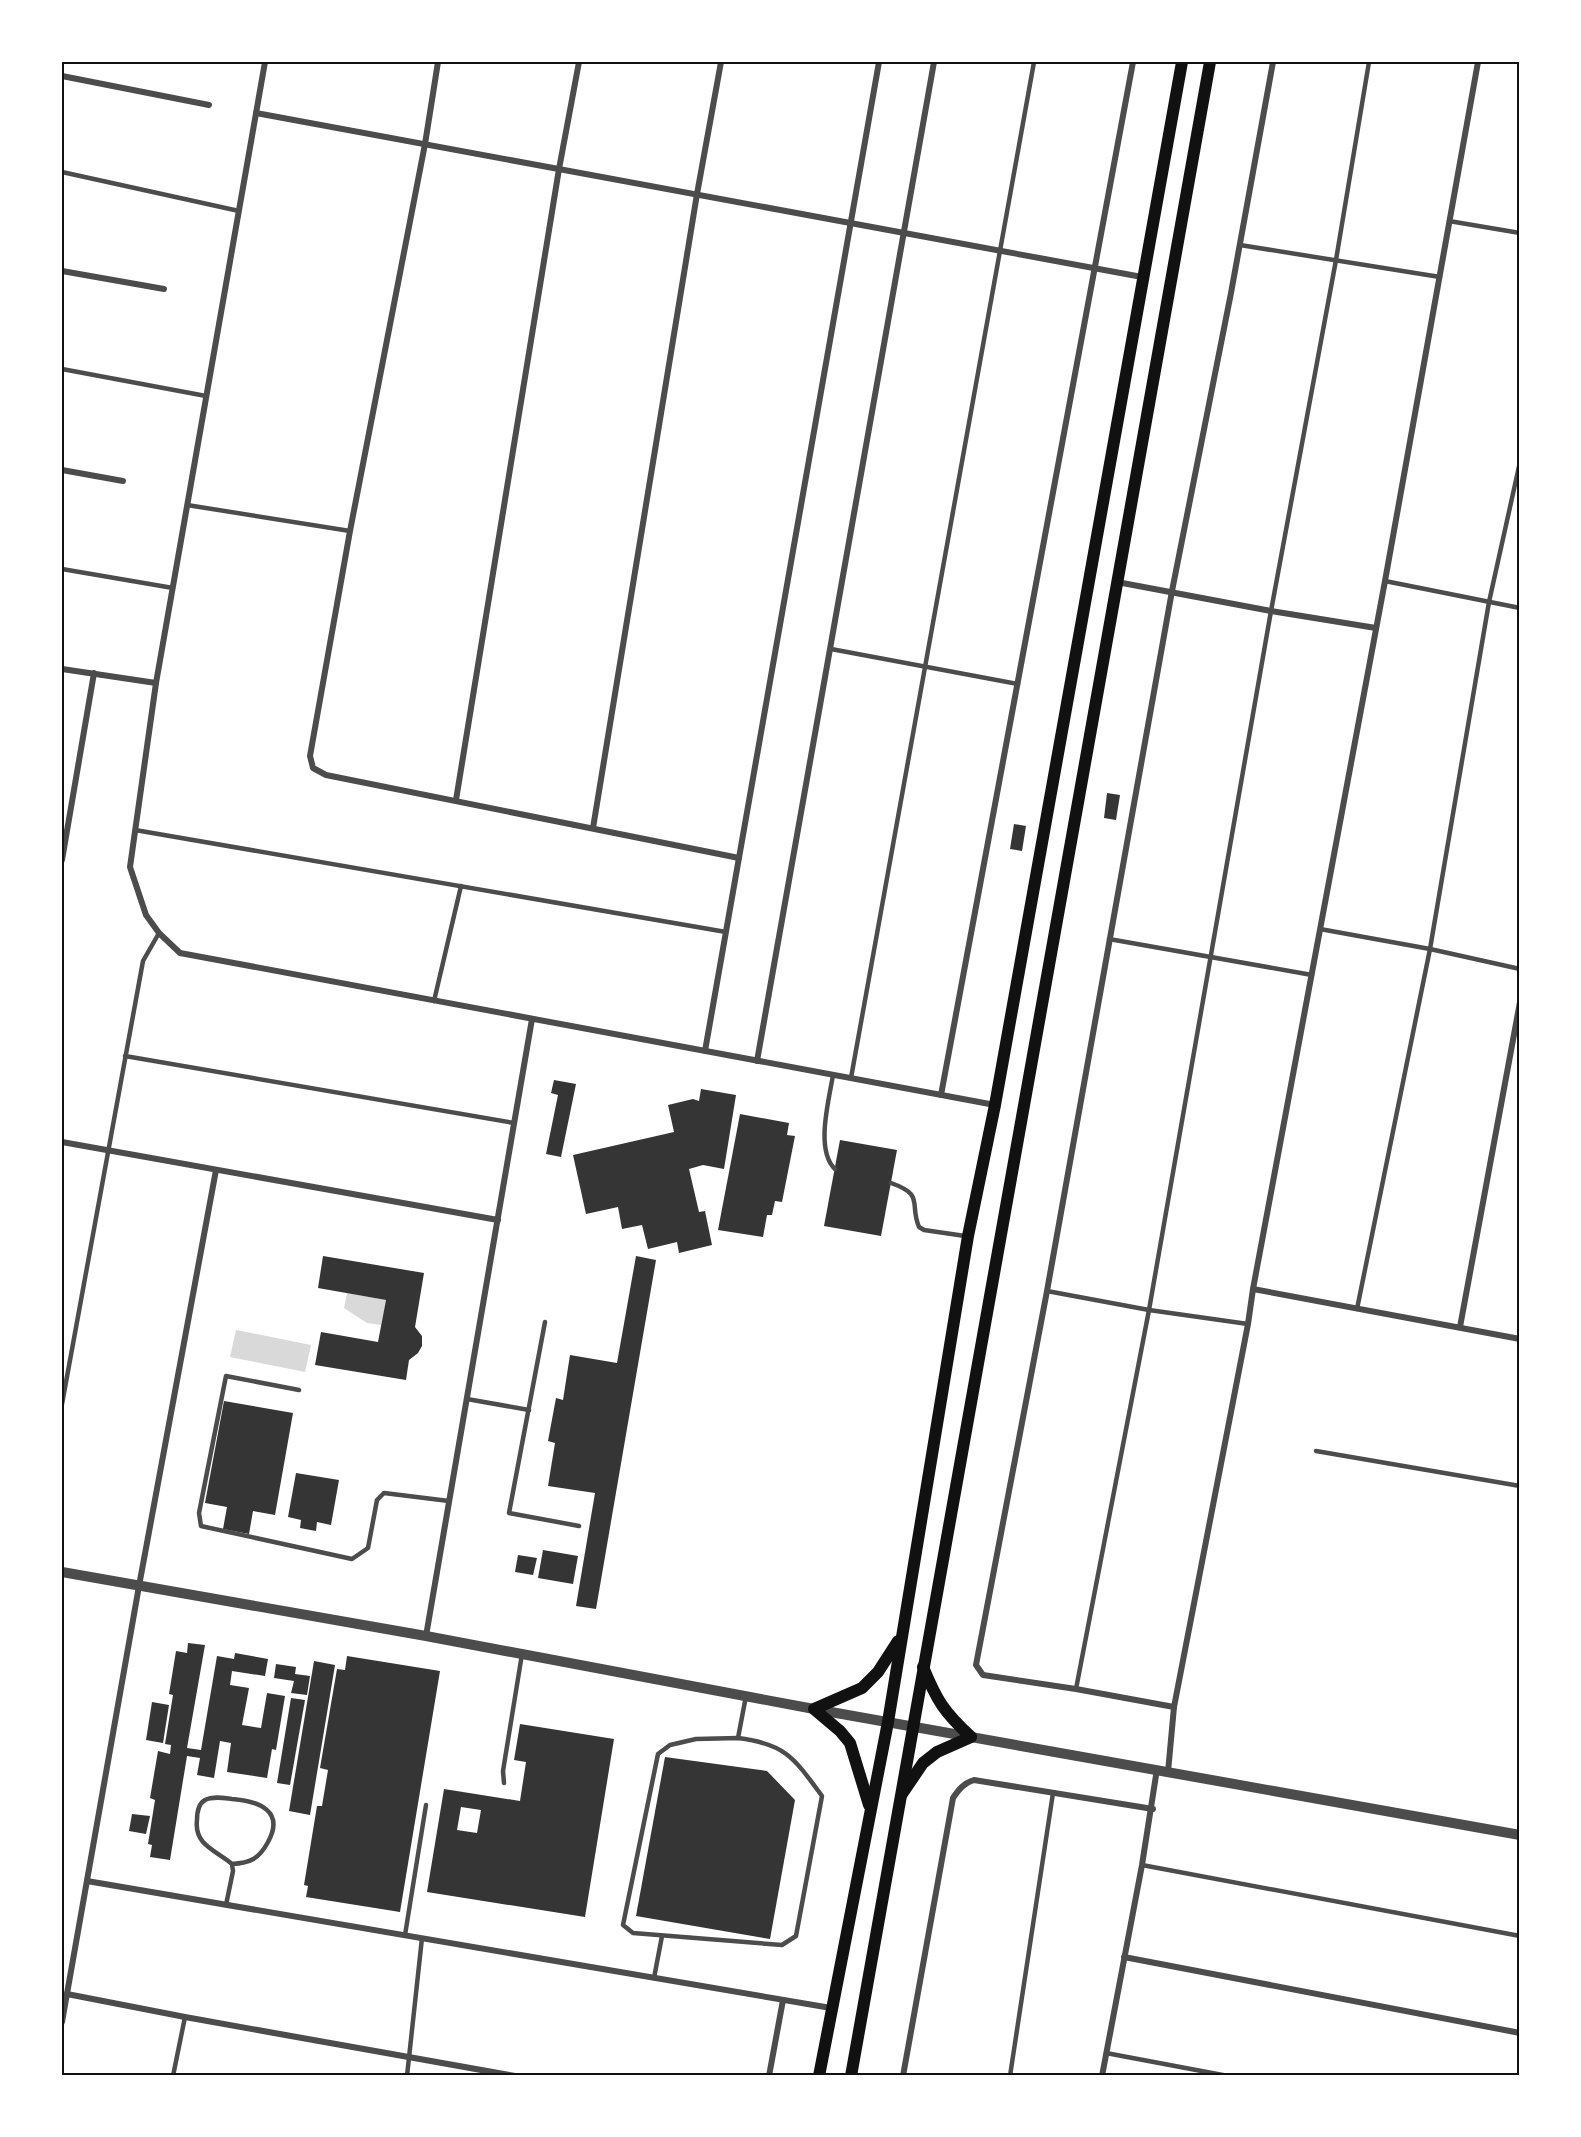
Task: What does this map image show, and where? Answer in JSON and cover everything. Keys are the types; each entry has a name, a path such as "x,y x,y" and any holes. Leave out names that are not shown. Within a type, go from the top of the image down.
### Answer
{"main road":[{"path":"819,2076 888,1722 968,1236 996,1106 1182,62"},
{"path":"851,2076 864,2012 922,1667 1210,62"},
{"path":"870,1809 850,1743 840,1731 814,1709 862,1688 878,1672 896,1646 903,1630"},
{"path":"900,1797 922,1763 937,1752 970,1737 945,1712 922,1667"}],"street":[{"path":"265,62 156,683 135,830 130,867 146,915 159,933 180,953 996,1106"},
{"path":"438,62 425,144 350,531 310,756 313,768 326,775 740,858"},
{"path":"456,800 559,169 579,62"},
{"path":"593,828 697,194 721,62"},
{"path":"705,1051 879,62"},
{"path":"757,1061 934,62"},
{"path":"941,1095 1133,62"},
{"path":"1174,1707 983,1675 976,1665 1047,1291 1172,591 1240,245 1273,62"},
{"path":"1102,2076 1248,1324 1478,62"},
{"path":"62,76 209,105"},
{"path":"256,113 1142,277"},
{"path":"62,271 164,289"},
{"path":"62,470 123,482"},
{"path":"1117,582 1376,628"},
{"path":"62,669 156,683"},
{"path":"62,860 94,673"},
{"path":"1460,1327 1520,1002"},
{"path":"426,1636 532,1019"},
{"path":"62,1142 498,1220"},
{"path":"62,2022 216,1170"},
{"path":"1253,1289 1520,1339"},
{"path":"62,1572 1520,1835"},
{"path":"903,2076 953,1798 959,1789 966,1782 974,1780 1153,1809"},
{"path":"87,1881 831,2008"},
{"path":"1124,1957 1520,2033"},
{"path":"62,1967 71,1969"},
{"path":"67,1994 515,2076"},
{"path":"769,2076 783,2000"}],"lane":[{"path":"850,1078 1034,62"},
{"path":"1076,1689 1149,1310 1271,611 1336,260 1369,62"},
{"path":"62,172 239,211"},
{"path":"1449,221 1520,233"},
{"path":"1240,245 1440,277"},
{"path":"62,369 206,396"},
{"path":"1357,1310 1430,949 1489,602 1520,462"},
{"path":"187,505 350,531"},
{"path":"62,569 173,588"},
{"path":"1385,581 1520,608"},
{"path":"831,649 1018,684"},
{"path":"135,830 726,932"},
{"path":"434,1000 461,886"},
{"path":"1320,929 1430,949 1520,969"},
{"path":"62,1404 143,961 159,933"},
{"path":"1109,939 1312,975"},
{"path":"125,1056 514,1123"},
{"path":"833,1075 825,1140 829,1163 835,1169"},
{"path":"891,1183 905,1188 913,1197 919,1227 924,1230 968,1236"},
{"path":"1047,1291 1149,1310 1248,1324"},
{"path":"545,1322 509,1513 579,1526"},
{"path":"299,1390 226,1376 199,1513 201,1526 352,1559 368,1548 377,1500 384,1493 449,1501"},
{"path":"467,1399 529,1410"},
{"path":"1316,1451 1520,1485"},
{"path":"504,1783 503,1771 522,1654"},
{"path":"738,1738 746,1695"},
{"path":"738,1738 756,1740 791,1756 822,1796 796,1936 782,1945 633,1933 623,1925 658,1754 670,1745 696,1739 738,1738"},
{"path":"1010,2076 1053,1793"},
{"path":"226,1905 233,1871 232,1864 202,1840 197,1831 196,1818 200,1805 205,1800 215,1797 255,1803 267,1809 273,1818 273,1833 257,1859 232,1864"},
{"path":"405,1935 426,1805"},
{"path":"1142,1865 1520,1936"},
{"path":"654,1978 662,1936"},
{"path":"407,2076 422,1938"},
{"path":"173,2076 185,2017"},
{"path":"1106,2053 1228,2076"}],"shaded area":[{"path":"347,1293 386,1300 381,1325 367,1323 344,1308"},
{"path":"236,1330 311,1345 305,1372 230,1357"}],"building":[{"path":"1107,793 1120,795 1116,820 1104,818"},
{"path":"1014,824 1026,826 1022,851 1010,849"},
{"path":"554,1080 576,1084 561,1157 546,1154 558,1095 551,1093"},
{"path":"701,1089 736,1095 724,1169 703,1165 689,1169 699,1212 705,1211 712,1245 679,1253 677,1242 648,1249 642,1225 622,1229 618,1207 586,1214 573,1155 674,1132 668,1105 693,1099 699,1101"},
{"path":"740,1114 789,1123 787,1135 795,1136 782,1202 775,1201 772,1215 767,1215 763,1237 718,1230"},
{"path":"840,1140 897,1150 881,1236 824,1226"},
{"path":"323,1256 424,1273 415,1327 422,1336 422,1346 418,1353 409,1360 406,1380 315,1365 321,1332 378,1342 386,1300 318,1288"},
{"path":"636,1256 656,1260 596,1609 576,1606 595,1493 548,1486 555,1443 548,1441 556,1398 563,1400 570,1355 617,1363"},
{"path":"224,1401 293,1413 275,1515 253,1511 249,1534 223,1529 227,1507 205,1503"},
{"path":"296,1473 339,1480 331,1525 317,1522 316,1531 300,1528 301,1520 288,1517"},
{"path":"543,1550 578,1556 573,1584 538,1578"},
{"path":"518,1555 537,1558 533,1575 515,1572"},
{"path":"188,1643 205,1645 187,1748 201,1750 217,1656 234,1659 235,1653 268,1659 265,1676 232,1671 230,1685 249,1688 242,1725 261,1728 267,1693 285,1696 276,1750 272,1749 267,1778 227,1772 231,1743 220,1741 214,1778 197,1775 200,1758 187,1756 170,1860 150,1857 152,1845 148,1844 155,1800 150,1798 158,1751 170,1754 171,1745 165,1744 173,1695 169,1694 176,1651 187,1653"},
{"path":"347,1656 440,1671 400,1912 306,1897 308,1886 304,1885 317,1806 322,1806 328,1770 320,1768 337,1669 345,1670"},
{"path":"314,1661 335,1665 310,1815 289,1811"},
{"path":"276,1664 296,1667 295,1674 310,1676 307,1695 291,1693 294,1681 274,1678"},
{"path":"291,1698 305,1700 290,1785 277,1783"},
{"path":"152,1702 169,1705 163,1743 146,1740"},
{"path":"520,1724 614,1739 585,1917 427,1892 444,1789 520,1801 526,1762 514,1760","holes":["461,1807 481,1810 477,1833 457,1830"]},
{"path":"665,1757 767,1771 795,1800 770,1939 636,1916"},
{"path":"132,1814 150,1816 146,1834 129,1831"}]}
